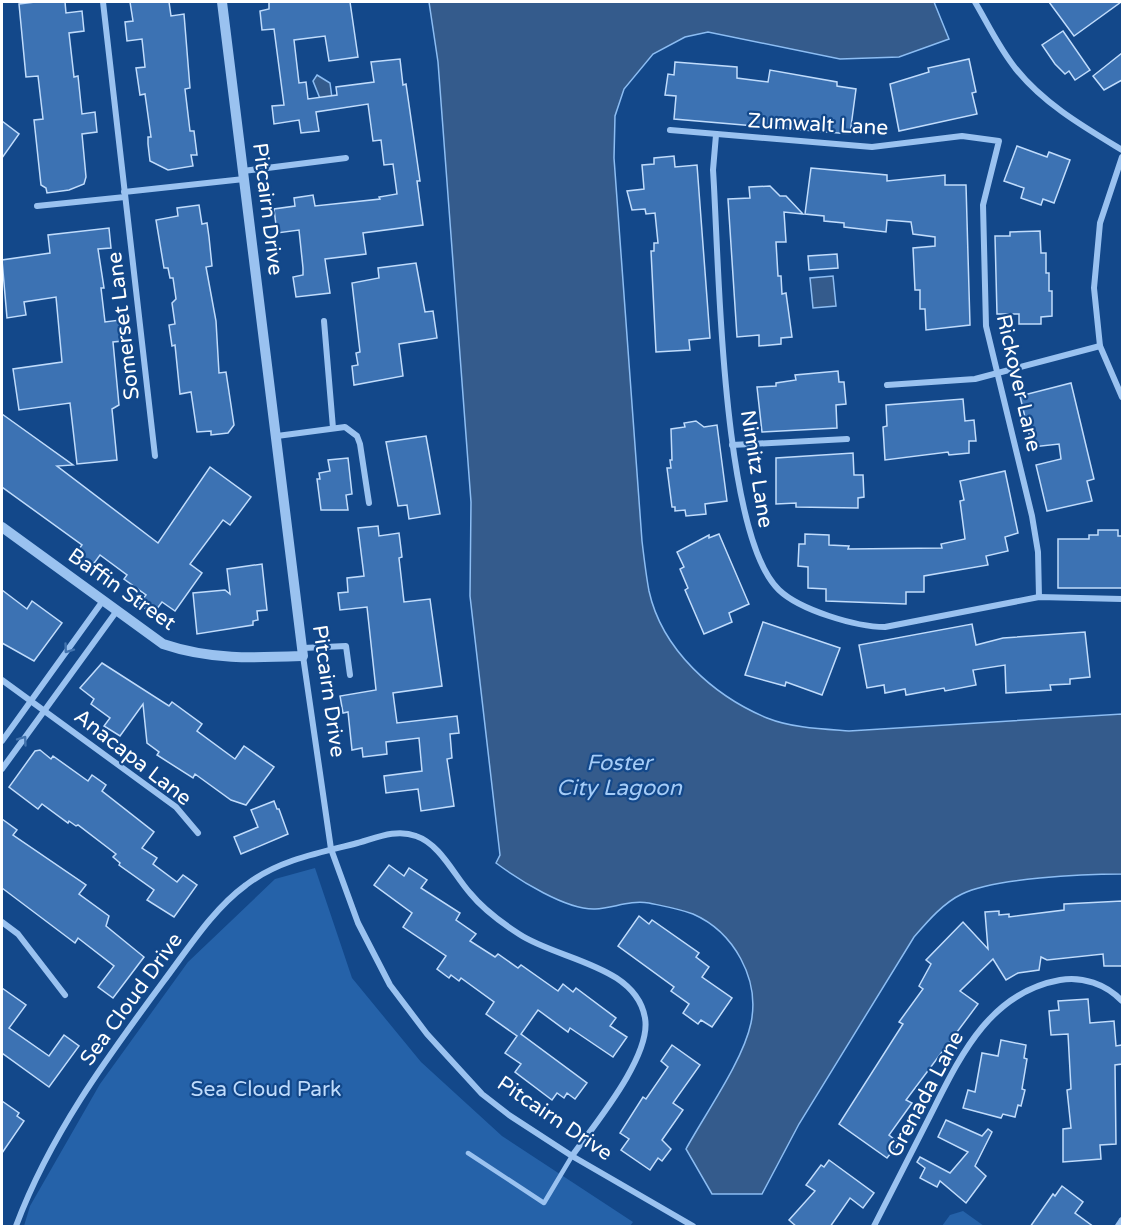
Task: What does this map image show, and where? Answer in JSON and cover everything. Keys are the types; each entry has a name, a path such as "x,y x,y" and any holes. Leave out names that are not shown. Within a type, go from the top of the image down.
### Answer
{"street":[{"name":"Somerset Lane","path":"103,2 155,456"},
{"name":"Pitcairn Drive","path":"222,2 303,652 331,849 363,933 390,984 427,1034 482,1094 509,1116 572,1156 693,1227"},
{"path":"975,2 1000,46 1029,83 1075,121 1122,150"},
{"name":"Zumwalt Lane","path":"670,130 872,147 962,136 999,141"},
{"name":"Nimitz Lane","path":"716,135 713,170 732,445 750,536 778,589 800,604 866,627 885,627 1039,597 1122,598"},
{"name":"Rickover Lane","path":"999,141 984,205 986,326 1032,516 1038,552 1039,597"},
{"path":"1122,157 1106,198 1095,250 1094,288 1100,346 1122,398"},
{"path":"37,206 346,158"},
{"path":"324,321 333,428"},
{"path":"886,385 975,379 1100,346"},
{"path":"277,436 345,427 357,436 369,503"},
{"path":"732,445 847,439"},
{"name":"Baffin Street","path":"2,527 102,602 163,644 187,653 225,658 303,652"},
{"path":"2,741 102,602"},
{"name":"Anacapa Lane","path":"44,710 116,612"},
{"path":"303,652 346,646 350,675"},
{"name":"Anacapa Lane","path":"2,680 176,807 198,833"},
{"path":"2,769 44,710"},
{"name":"Sea Cloud Drive","path":"16,1227 39,1172 82,1093 213,917 234,895 260,876 287,863 392,834 417,836 436,850 475,899 515,932 554,952 613,974 635,993 645,1020 641,1052 572,1156"},
{"path":"2,922 18,934 65,995"},
{"name":"Grenada Lane","path":"874,1227 958,1060 988,1018 1016,997 1044,983 1073,978 1097,984 1122,1000"},
{"path":"1118,1227 1122,1220"}],"lane":[{"path":"468,1153 544,1203 572,1156"}],"green space":[{"name":"Sea Cloud Park","path":"315,868 352,978 421,1062 502,1136 633,1222 630,1226 24,1226 30,1206 100,1084 188,962 275,879"},
{"path":"963,1211 984,1226 942,1226 950,1215"}],"water":[{"name":"Foster City Lagoon","path":"429,2 934,2 949,39 899,57 840,59 708,32 685,37 653,54 624,89 615,116 614,158 642,541 649,591 665,633 678,651 710,684 747,709 767,718 807,728 849,731 1122,714 1122,874 1063,876 995,884 962,894 942,908 914,937 799,1124 762,1194 712,1194 686,1149 732,1070 747,1038 751,1023 752,990 741,959 732,945 708,922 688,912 642,902 595,909 571,905 543,893 496,863 500,855 470,596 471,502 438,62"},
{"path":"317,75 330,83 332,98 321,101 313,81"},
{"path":"833,276 836,306 813,308 810,278"}],"building":[{"path":"65,2 66,13 82,11 84,31 69,33 74,77 78,76 82,114 95,112 97,132 82,134 86,177 84,184 69,190 47,193 46,188 41,185 34,120 43,119 38,76 26,77 19,4"},
{"path":"130,2 169,2 171,16 184,14 190,88 185,89 190,131 194,131 197,155 191,155 193,166 168,170 150,161 148,137 151,137 145,94 140,95 136,68 145,67 142,39 127,41 125,22 133,21"},
{"path":"269,2 350,2 358,57 329,61 325,36 294,40 299,83 306,82 308,99 337,95 336,87 374,82 371,62 400,59 403,85 406,84 420,181 417,181 423,225 363,233 366,254 325,259 330,293 296,297 293,277 303,275 299,230 277,233 274,209 295,206 294,198 313,195 315,206 380,199 379,197 397,194 393,164 384,165 381,140 373,141 368,104 316,112 319,131 301,133 299,120 274,124 272,106 284,105 274,29 262,30 260,11 269,9"},
{"path":"1049,2 1121,2 1074,36"},
{"path":"1063,31 1090,70 1075,80 1069,71 1065,74 1055,64 1042,45"},
{"path":"1122,53 1122,80 1104,90 1093,76"},
{"path":"969,59 976,92 972,93 977,114 899,131 890,84 929,72 928,68"},
{"path":"675,62 737,67 737,78 768,82 770,70 837,82 837,86 856,89 850,134 674,119 676,96 665,95 668,74 674,75"},
{"path":"2,121 19,134 2,158"},
{"path":"1017,146 1047,157 1049,152 1070,160 1054,203 1043,199 1041,205 1021,198 1024,188 1004,181"},
{"path":"674,156 675,167 697,165 710,338 689,340 690,350 656,352 651,251 654,251 654,243 658,243 655,213 646,214 645,209 632,210 627,191 644,189 642,165 654,164 654,158"},
{"path":"811,168 887,175 887,181 945,175 945,185 966,185 970,325 926,330 925,309 920,309 920,290 915,290 913,248 935,246 935,237 913,234 911,222 887,220 886,232 844,227 844,223 824,221 824,216 805,214"},
{"path":"770,186 780,196 786,196 803,214 784,212 786,242 776,242 778,276 781,276 782,294 786,293 792,337 781,338 781,344 759,346 759,335 737,337 728,199 750,198 749,187"},
{"path":"199,205 202,224 207,223 209,237 212,266 206,267 216,321 219,373 226,372 234,425 228,433 211,435 211,431 197,432 191,392 180,394 175,345 172,346 169,325 175,324 172,303 176,299 173,278 170,278 168,268 164,268 156,220 178,216 177,208"},
{"path":"109,228 111,248 98,249 104,288 101,288 105,322 120,320 123,341 113,342 119,405 112,409 117,460 77,464 70,403 19,410 13,369 62,362 56,297 24,302 26,315 7,318 2,260 50,253 48,235"},
{"path":"1040,231 1041,253 1046,253 1046,273 1049,273 1049,291 1052,291 1052,316 1041,317 1041,324 1019,324 1019,314 997,314 995,236 1010,236 1010,232"},
{"path":"837,254 838,268 809,270 808,256"},
{"path":"416,263 425,312 433,311 437,338 399,344 403,376 354,385 352,366 358,365 356,353 360,352 352,283 379,278 378,268"},
{"path":"838,371 839,382 844,382 846,404 836,405 837,428 762,432 757,387 776,386 776,383 796,380 795,375"},
{"path":"1071,383 1094,479 1087,481 1092,501 1047,511 1036,465 1061,459 1059,444 1032,447 1020,396"},
{"path":"963,399 965,421 974,420 976,441 969,441 969,453 949,455 948,452 885,460 883,427 887,426 886,405"},
{"path":"2,414 73,465 57,466 158,543 210,467 251,497 230,525 223,520 190,564 202,573 175,611 162,602 153,614 139,604 146,595 124,579 127,575 100,555 92,566 75,554 82,545 2,487"},
{"path":"696,421 704,427 717,425 727,501 705,504 706,514 686,516 685,510 675,511 675,507 672,507 667,468 671,468 670,460 672,460 671,429 685,427 684,423"},
{"path":"426,436 440,514 409,519 407,505 398,506 386,442"},
{"path":"853,453 854,475 863,475 864,497 858,498 858,508 796,507 796,503 776,504 776,458"},
{"path":"348,458 352,494 346,495 348,510 321,510 317,479 320,479 319,473 330,471 328,460"},
{"path":"1005,471 1018,533 1005,537 1008,551 986,556 988,565 924,576 924,592 906,592 906,604 826,601 826,589 808,588 808,567 798,566 799,544 805,544 805,534 829,535 829,545 849,546 848,549 942,548 941,544 965,539 960,501 964,500 960,481"},
{"path":"378,526 379,536 399,533 402,557 399,558 404,602 430,599 442,686 393,693 397,723 457,716 459,733 450,734 452,758 447,759 454,806 421,811 418,789 386,793 384,776 422,771 419,738 386,742 387,754 363,757 362,748 352,750 348,712 343,713 340,696 376,690 367,607 340,610 338,593 348,592 347,578 364,576 358,528"},
{"path":"1098,530 1118,530 1118,536 1122,536 1122,588 1058,588 1058,539 1089,539 1089,535 1098,535"},
{"path":"719,534 749,604 729,613 732,622 704,634 685,590 688,588 680,569 684,567 677,552 709,535 709,538"},
{"path":"262,564 267,610 257,611 258,620 253,621 253,625 197,634 193,593 225,590 230,594 227,569"},
{"path":"2,590 27,609 32,601 62,623 34,661 2,643"},
{"path":"763,622 840,648 822,695 786,682 785,686 745,675"},
{"path":"972,624 976,645 1003,638 1085,632 1090,677 1070,679 1070,684 1050,685 1051,690 1006,693 1005,665 973,670 976,685 945,691 944,688 906,695 905,689 885,693 884,685 867,688 859,645"},
{"path":"102,663 169,706 172,702 202,724 197,731 235,759 244,746 274,767 246,805 231,800 195,774 193,778 157,755 159,752 147,743 143,704 120,736 104,726 110,718 91,704 94,699 80,688"},
{"path":"40,750 51,759 53,756 88,781 92,775 106,785 102,791 154,832 142,848 157,858 153,864 177,882 183,875 197,885 174,917 147,900 154,890 119,865 120,863 113,857 116,854 78,825 69,821 68,823 42,804 38,809 9,787 35,751"},
{"path":"274,801 288,834 241,854 234,837 258,827 251,810"},
{"path":"2,819 17,830 13,835 86,885 79,894 109,916 106,926 144,957 113,998 98,987 114,966 78,938 75,943 2,888"},
{"path":"389,865 404,876 409,868 427,880 421,888 460,913 456,920 476,934 470,941 495,957 498,954 518,968 521,965 558,991 563,984 573,992 576,988 616,1018 610,1026 627,1037 613,1057 570,1028 568,1032 538,1010 521,1034 587,1083 575,1099 567,1093 564,1098 557,1093 552,1100 515,1072 521,1064 505,1053 517,1036 486,1014 494,1002 461,978 459,981 451,975 449,978 437,969 446,956 403,927 412,913 374,885"},
{"path":"1122,901 1122,966 1104,966 1103,954 1047,960 1041,957 1039,970 1018,973 1006,980 993,959 960,991 978,1004 906,1100 912,1103 889,1135 899,1143 887,1158 839,1124 903,1024 899,1022 923,989 919,986 931,964 926,960 963,922 988,949 985,912 999,911 999,915 1009,914 1009,917 1064,910 1064,904"},
{"path":"639,916 649,924 652,920 699,953 696,957 709,967 702,977 732,998 712,1027 701,1020 698,1024 683,1013 689,1004 671,991 674,987 618,946"},
{"path":"2,988 26,1005 9,1028 49,1056 64,1035 79,1046 49,1087 2,1053"},
{"path":"1088,999 1090,1023 1114,1021 1116,1046 1122,1045 1122,1064 1115,1065 1116,1144 1100,1145 1101,1159 1063,1162 1063,1129 1071,1128 1067,1090 1071,1089 1068,1034 1051,1035 1049,1011 1059,1010 1058,1001"},
{"path":"1001,1040 1026,1045 1024,1058 1027,1059 1022,1089 1025,1090 1021,1106 1018,1105 1015,1117 1003,1114 1001,1118 963,1108 968,1090 975,1092 982,1053 998,1056"},
{"path":"672,1045 700,1065 673,1103 683,1110 662,1140 671,1149 662,1161 658,1158 650,1170 621,1150 629,1139 620,1133 643,1097 646,1099 668,1067 661,1061"},
{"path":"2,1101 19,1113 17,1116 24,1121 2,1153"},
{"path":"946,1120 982,1136 988,1129 992,1132 975,1166 986,1176 966,1203 940,1181 937,1187 920,1178 925,1168 917,1162 920,1157 950,1173 968,1152 938,1137"},
{"path":"829,1160 874,1193 863,1208 850,1198 830,1227 797,1227 789,1220 815,1191 806,1185 821,1165 824,1167"},
{"path":"1062,1186 1083,1202 1075,1213 1094,1227 1030,1227 1053,1194 1055,1196"}]}
